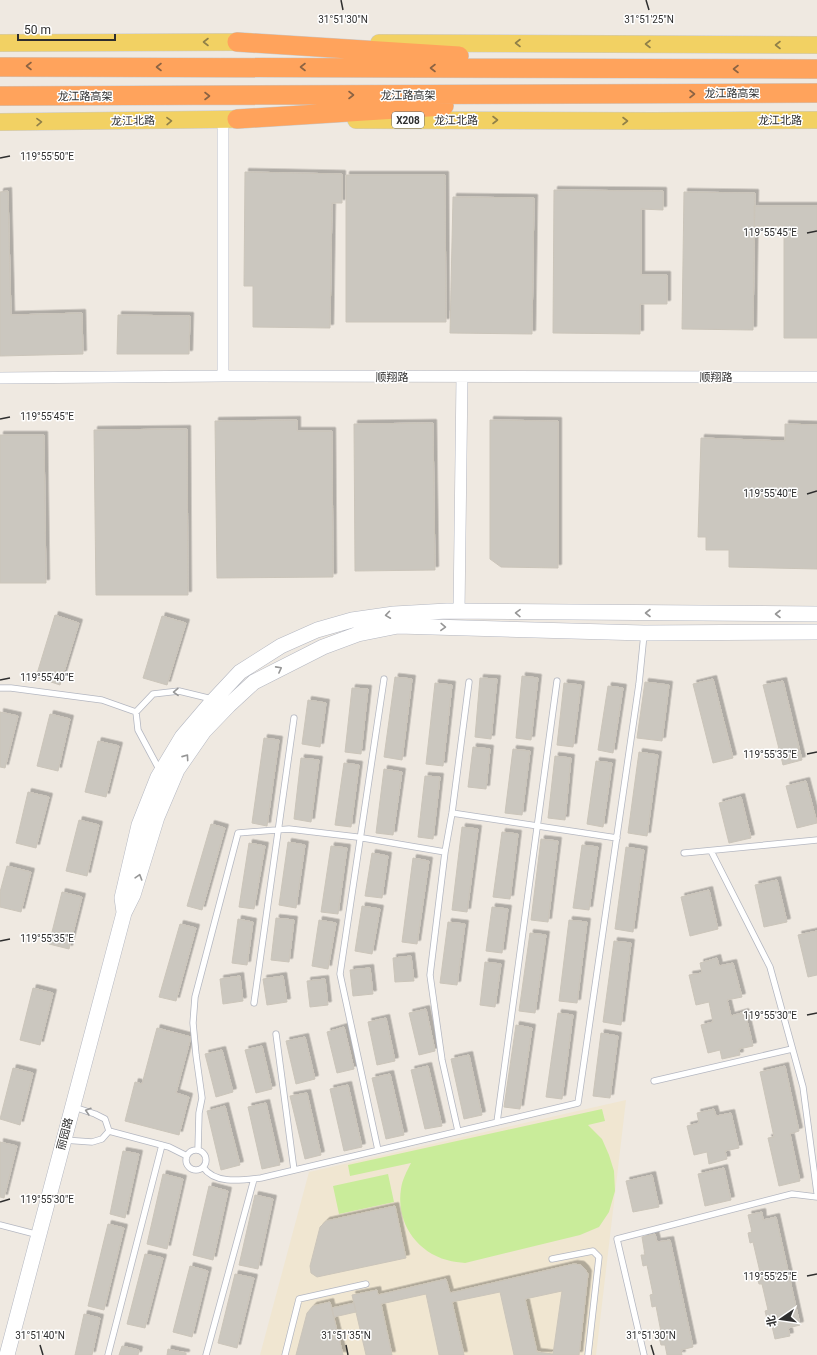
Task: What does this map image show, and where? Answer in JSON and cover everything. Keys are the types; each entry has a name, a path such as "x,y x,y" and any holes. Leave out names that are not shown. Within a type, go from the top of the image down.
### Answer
{"highway":[{"path":"237,42 654,69"},
{"path":"0,66 654,69 817,68"},
{"name":"龙江路高架","path":"0,96 817,93"},
{"path":"230,120 653,94"}],"main road":[{"path":"0,43 237,42 817,45"},
{"name":"龙江北路","path":"0,122 230,120 817,120"}],"street":[{"path":"223,376 230,120"},
{"name":"顺翔路","path":"0,378 223,376 817,376"},
{"path":"459,612 462,377"},
{"path":"124,913 122,898 139,825 158,777 182,737 240,672 281,646 317,630 352,620 394,614 459,612 817,614"},
{"path":"124,913 133,895 157,817 177,770 204,731 254,682 323,647 358,634 398,626 644,633 817,632"},
{"name":"丽园路","path":"7,1355 124,913"}],"lane":[{"path":"203,1167 206,1172 213,1177 232,1180 254,1179 578,1103 639,684 644,633"},
{"path":"378,1150 340,974 384,679"},
{"path":"497,1122 557,681"},
{"path":"458,1131 442,1060 430,975 445,852 452,813 469,682"},
{"path":"0,688 11,688 102,700 136,712"},
{"path":"161,772 138,730 136,712 153,694 178,691 214,700"},
{"path":"254,1004 294,718"},
{"path":"452,813 617,838"},
{"path":"198,1150 199,1113 202,1098 193,1023 195,997 238,832 289,829 360,838 445,852"},
{"path":"684,853 817,840"},
{"path":"711,851 770,967 803,1087 817,1193"},
{"path":"276,1034 294,1170"},
{"path":"654,1081 792,1049"},
{"path":"73,1107 105,1119 109,1131"},
{"path":"109,1131 162,1145 187,1156"},
{"path":"64,1140 92,1142 102,1139 109,1131"},
{"path":"108,1355 162,1145"},
{"path":"198,1150 204,1154 206,1161 203,1167 197,1171 190,1169 186,1163 187,1156 191,1151 198,1150"},
{"path":"206,1355 254,1179"},
{"path":"644,1355 617,1239 792,1194 817,1197"},
{"path":"0,1225 39,1235"},
{"path":"552,1259 593,1250 599,1257 588,1355"},
{"path":"285,1355 299,1299 366,1284"}],"shaded area":[{"path":"626,1100 596,1355 260,1355 309,1172"}],"green space":[{"path":"602,1109 605,1121 588,1125 602,1139 609,1155 614,1171 615,1191 609,1212 599,1227 580,1235 465,1263 449,1261 426,1250 410,1233 405,1223 400,1201 401,1189 411,1163 350,1176 348,1165"},
{"path":"388,1174 394,1202 339,1214 333,1186"}],"building":[{"path":"245,172 342,174 342,203 332,203 330,328 253,327 253,286 244,286"},
{"path":"346,175 445,175 446,322 346,322"},
{"path":"554,190 663,191 663,210 641,209 641,275 667,275 667,304 640,304 640,334 553,333"},
{"path":"8,191 11,315 82,313 83,354 0,356 0,192"},
{"path":"684,192 755,193 753,330 682,329"},
{"path":"453,197 534,198 532,334 450,333"},
{"path":"754,206 817,206 817,338 784,338 784,226 754,226"},
{"path":"118,315 190,316 189,354 117,354"},
{"path":"297,420 297,431 332,431 333,577 217,578 215,421"},
{"path":"490,420 558,421 558,568 501,567 490,559"},
{"path":"433,423 435,570 355,571 354,424"},
{"path":"785,424 817,425 817,569 729,567 729,550 706,550 706,537 698,537 701,438 785,441"},
{"path":"187,429 188,595 96,595 94,430"},
{"path":"0,435 44,435 46,583 0,583"},
{"path":"55,615 79,623 60,685 36,677"},
{"path":"162,616 186,623 167,685 143,678"},
{"path":"522,676 538,678 531,740 516,738"},
{"path":"395,677 412,679 402,760 384,757"},
{"path":"480,678 497,679 491,739 475,737"},
{"path":"713,679 733,758 713,763 693,684"},
{"path":"783,681 802,760 783,765 763,685"},
{"path":"645,682 669,685 662,741 637,738"},
{"path":"435,683 452,685 443,766 426,764"},
{"path":"564,683 581,685 573,747 557,745"},
{"path":"608,686 623,688 613,753 598,750"},
{"path":"352,688 368,689 361,754 345,752"},
{"path":"308,700 326,703 320,747 302,744"},
{"path":"0,712 18,716 5,768 0,767"},
{"path":"50,714 70,719 58,771 37,766"},
{"path":"264,738 279,740 267,826 252,823"},
{"path":"98,741 119,746 106,797 85,792"},
{"path":"473,747 490,749 486,789 468,787"},
{"path":"513,749 530,751 522,815 505,813"},
{"path":"639,752 658,755 647,836 628,833"},
{"path":"555,756 571,758 565,820 548,818"},
{"path":"301,758 319,760 311,822 294,819"},
{"path":"596,761 612,763 603,827 587,824"},
{"path":"344,763 359,765 351,827 335,825"},
{"path":"384,769 402,772 393,835 376,833"},
{"path":"425,776 440,777 433,839 418,837"},
{"path":"806,781 817,823 797,828 786,786"},
{"path":"28,792 49,797 36,848 16,843"},
{"path":"741,797 751,838 729,843 719,803"},
{"path":"79,820 99,825 87,876 66,871"},
{"path":"211,824 225,828 202,910 187,906"},
{"path":"462,827 478,829 467,912 452,910"},
{"path":"502,832 518,834 510,899 493,897"},
{"path":"541,839 558,841 548,922 531,920"},
{"path":"288,842 305,845 296,908 279,905"},
{"path":"249,843 265,846 254,909 239,907"},
{"path":"582,845 598,847 589,910 573,908"},
{"path":"331,846 347,848 338,914 321,912"},
{"path":"626,847 644,850 633,932 615,929"},
{"path":"372,853 388,856 382,898 365,896"},
{"path":"413,858 429,861 417,944 402,942"},
{"path":"7,866 31,872 21,912 0,907 0,892"},
{"path":"777,880 787,922 764,927 755,885"},
{"path":"709,890 718,929 690,936 681,897"},
{"path":"62,892 82,897 69,949 49,944"},
{"path":"362,906 380,909 372,954 355,951"},
{"path":"492,907 508,909 502,953 486,951"},
{"path":"276,918 294,920 289,962 271,960"},
{"path":"238,919 253,922 247,965 232,963"},
{"path":"319,920 336,923 328,969 312,966"},
{"path":"569,920 587,922 577,1003 559,1001"},
{"path":"448,922 465,924 457,985 440,983"},
{"path":"180,924 196,928 176,1001 159,997"},
{"path":"817,931 817,975 808,977 798,935"},
{"path":"530,933 546,935 535,1013 519,1011"},
{"path":"614,941 631,943 621,1025 603,1022"},
{"path":"411,956 414,981 395,982 393,958"},
{"path":"717,958 719,966 733,963 742,997 727,1000 731,1016 745,1012 753,1046 739,1049 740,1055 722,1059 720,1050 708,1053 701,1025 713,1022 709,1002 696,1005 689,975 702,973 700,963"},
{"path":"485,962 501,964 495,1007 480,1005"},
{"path":"370,968 373,994 353,996 350,970"},
{"path":"240,976 243,1001 223,1004 220,979"},
{"path":"283,976 287,1002 267,1005 263,979"},
{"path":"325,979 328,1005 310,1007 307,981"},
{"path":"33,988 53,993 40,1045 20,1040"},
{"path":"426,1009 435,1051 419,1055 409,1013"},
{"path":"558,1013 573,1015 562,1099 546,1097"},
{"path":"386,1018 395,1061 377,1065 368,1022"},
{"path":"516,1025 532,1028 520,1109 504,1107"},
{"path":"344,1027 354,1069 337,1073 327,1032"},
{"path":"157,1028 191,1037 176,1093 189,1097 179,1135 125,1121 135,1082 142,1084"},
{"path":"601,1033 618,1036 610,1098 593,1096"},
{"path":"305,1037 315,1079 296,1084 286,1041"},
{"path":"262,1046 272,1089 256,1093 245,1050"},
{"path":"222,1050 233,1092 216,1097 205,1054"},
{"path":"469,1055 482,1115 464,1119 451,1059"},
{"path":"428,1066 442,1126 425,1129 411,1070"},
{"path":"785,1066 799,1131 790,1134 800,1181 779,1186 768,1138 774,1137 760,1072"},
{"path":"13,1068 33,1073 20,1125 0,1119"},
{"path":"390,1074 404,1135 386,1139 372,1078"},
{"path":"348,1085 362,1147 344,1151 330,1089"},
{"path":"307,1093 321,1155 305,1159 290,1096"},
{"path":"266,1103 280,1165 262,1169 248,1107"},
{"path":"225,1106 240,1165 221,1170 207,1111"},
{"path":"714,1109 716,1116 731,1113 739,1148 725,1151 727,1159 709,1164 707,1152 694,1155 687,1126 699,1123 697,1113"},
{"path":"0,1142 17,1146 4,1198 0,1197"},
{"path":"123,1151 139,1154 125,1218 110,1214"},
{"path":"724,1168 731,1200 705,1206 698,1174"},
{"path":"163,1174 183,1179 167,1249 147,1244"},
{"path":"652,1175 659,1207 633,1212 626,1181"},
{"path":"209,1186 228,1191 213,1260 193,1255"},
{"path":"255,1195 273,1199 258,1269 239,1265"},
{"path":"395,1206 406,1258 317,1277 311,1273 310,1266 320,1227 326,1221"},
{"path":"762,1212 763,1220 776,1217 800,1325 788,1328 790,1336 775,1339 771,1322 768,1323 765,1311 768,1310 762,1284 759,1284 756,1273 760,1272 753,1242 750,1243 748,1233 752,1232 748,1215"},
{"path":"108,1224 124,1228 104,1310 88,1306"},
{"path":"655,1234 657,1242 670,1240 693,1347 681,1350 682,1355 667,1355 665,1345 661,1345 658,1333 661,1332 656,1306 652,1307 650,1295 653,1294 647,1265 643,1266 641,1255 645,1255 642,1237"},
{"path":"145,1254 163,1258 145,1328 127,1324"},
{"path":"574,1264 581,1265 588,1274 579,1355 514,1355 500,1292 452,1302 464,1355 439,1355 426,1294 381,1304 392,1355 366,1355 352,1295 377,1290 378,1295 446,1279 450,1293","holes":["562,1291 553,1354 537,1352 525,1299"]},
{"path":"190,1266 208,1271 192,1337 173,1332"},
{"path":"235,1274 254,1278 237,1348 218,1343"},
{"path":"330,1302 343,1355 296,1355 307,1313 313,1306"},
{"path":"354,1303 356,1312 334,1317 332,1308"},
{"path":"84,1314 100,1318 92,1355 75,1355"},
{"path":"122,1346 139,1350 138,1355 119,1355"},
{"path":"168,1349 186,1353 186,1355 167,1355"}]}
